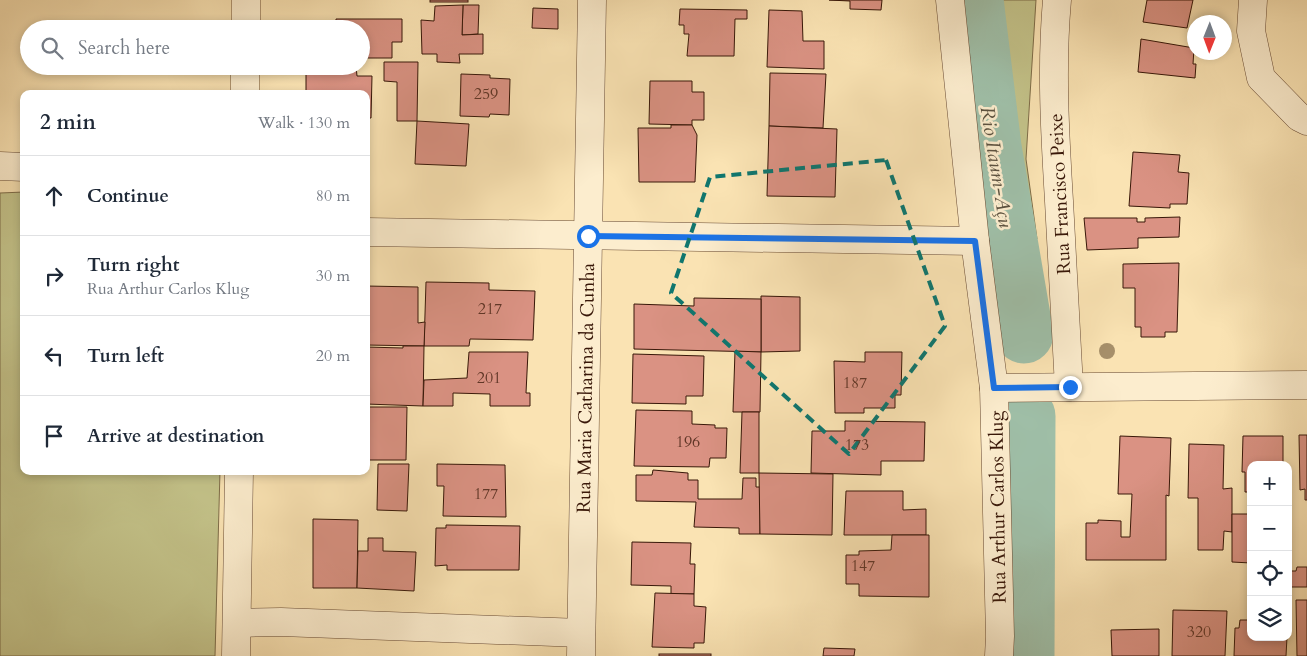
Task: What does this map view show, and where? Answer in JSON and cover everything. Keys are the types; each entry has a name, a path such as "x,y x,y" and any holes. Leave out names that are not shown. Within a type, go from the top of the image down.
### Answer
{"street":[{"path":"246,0 246,20"},
{"name":"Rua Maria Catharina da Cunha","path":"581,645 592,0"},
{"name":"Rua Arthur Carlos Klug","path":"950,0 975,241 994,388 999,656"},
{"name":"Rua Francisco Peixe","path":"1057,0 1055,71 1056,155 1070,387"},
{"path":"1253,0 1251,30 1261,78 1300,117 1307,121"},
{"path":"245,75 245,90"},
{"path":"0,166 20,166"},
{"path":"370,232 975,241"},
{"path":"994,388 1307,385"},
{"path":"236,656 239,475"},
{"path":"237,623 281,622 581,645"}],"highlighted area":[{"path":"886,160 945,326 849,454 671,293 710,177"}],"shaded area":[{"path":"973,0 1036,0 1026,159 1037,239 1005,241 991,147"},
{"path":"20,192 20,475 220,475 215,656 0,656 0,193"}],"building":[{"path":"430,0 468,0 468,2 430,2"},
{"path":"829,0 882,0 881,10 850,9 850,1"},
{"path":"1147,0 1193,0 1190,15 1187,15 1187,28 1143,22"},
{"path":"463,5 479,5 478,34 462,35"},
{"path":"463,5 462,35 483,34 483,54 459,54 460,63 437,62 437,54 422,54 421,20 434,21 435,6"},
{"path":"533,8 558,9 558,29 532,28"},
{"path":"680,9 747,10 747,19 735,19 734,56 687,56 689,34 684,34 684,25 679,25"},
{"path":"769,10 802,11 803,41 824,41 824,69 767,67"},
{"path":"402,19 402,42 392,42 392,58 370,58 370,20 336,20"},
{"path":"1141,39 1187,47 1187,60 1193,60 1193,64 1196,64 1195,78 1138,72"},
{"path":"384,62 418,62 417,121 397,121 397,82 384,81"},
{"path":"770,73 826,74 823,128 769,126"},
{"path":"461,74 490,75 490,78 510,79 509,115 490,114 489,117 460,116"},
{"path":"306,75 372,76 371,118 370,90 306,90"},
{"path":"650,81 692,81 692,92 704,92 704,120 692,120 692,125 649,124"},
{"path":"417,121 469,124 466,166 415,164"},
{"path":"671,125 692,125 697,135 695,182 639,182 638,128 671,128"},
{"path":"769,126 837,129 835,197 767,196"},
{"path":"1133,152 1180,155 1178,172 1189,173 1187,204 1170,204 1170,208 1129,206"},
{"path":"1180,217 1179,237 1138,238 1138,248 1087,250 1084,218 1137,218 1137,222 1145,222 1145,218"},
{"path":"1179,263 1177,332 1165,332 1165,337 1141,337 1141,327 1135,327 1135,288 1123,288 1123,264"},
{"path":"426,282 489,283 489,290 535,291 533,340 470,339 469,346 424,346"},
{"path":"370,286 418,287 418,323 425,322 424,346 370,345"},
{"path":"761,296 800,297 800,351 761,352"},
{"path":"694,298 761,299 761,352 634,349 634,304 694,306"},
{"path":"403,346 424,346 423,406 370,404 370,347 403,348"},
{"path":"735,351 761,352 760,412 733,412"},
{"path":"469,352 528,352 526,393 530,393 530,406 490,406 490,394 453,393 453,406 423,406 424,380 467,378"},
{"path":"865,352 902,352 901,395 895,395 895,408 864,408 864,413 835,413 834,361 865,362"},
{"path":"633,354 704,356 703,396 686,396 686,404 632,403"},
{"path":"370,407 407,407 406,460 370,460"},
{"path":"636,410 692,411 692,424 715,425 715,428 727,428 726,458 710,458 709,467 634,466"},
{"path":"742,412 759,412 759,473 740,473"},
{"path":"845,421 925,422 924,461 881,461 881,475 811,473 812,431 845,431"},
{"path":"1299,435 1307,435 1307,500 1305,500 1305,489 1300,490"},
{"path":"1120,436 1171,438 1169,496 1166,495 1166,560 1086,560 1086,523 1098,523 1098,520 1121,521 1121,537 1130,537 1132,494 1118,494"},
{"path":"1243,436 1283,436 1283,461 1247,461 1247,492 1245,492 1245,472 1242,472"},
{"path":"1189,444 1224,445 1223,489 1232,488 1232,532 1224,531 1223,550 1198,550 1198,498 1188,498"},
{"path":"378,464 409,464 407,511 377,510"},
{"path":"437,464 505,465 506,517 443,516 444,486 437,486"},
{"path":"653,470 688,473 688,480 698,480 698,499 742,499 743,478 756,478 756,487 760,487 760,534 739,534 739,528 694,527 696,502 636,501 636,475 652,475"},
{"path":"759,473 833,474 832,535 760,534"},
{"path":"846,491 903,491 903,510 926,509 926,535 844,535"},
{"path":"1232,514 1247,514 1247,563 1232,562"},
{"path":"313,519 358,520 357,588 313,588"},
{"path":"446,525 520,526 519,570 447,570 447,565 435,566 436,528 446,528"},
{"path":"892,535 929,535 929,597 859,596 859,584 846,584 846,555 859,555 859,551 891,550"},
{"path":"368,538 383,538 383,551 416,552 414,591 357,588 358,551 368,551"},
{"path":"632,542 691,543 690,564 695,564 694,594 671,594 671,586 631,585"},
{"path":"1297,567 1307,567 1307,587 1292,587 1292,571 1296,571"},
{"path":"655,593 694,594 694,606 706,607 704,643 694,643 694,648 652,647"},
{"path":"1296,600 1307,600 1307,656 1297,656"},
{"path":"1173,610 1227,611 1225,656 1172,656"},
{"path":"1240,620 1247,620 1247,641 1287,641 1286,656 1234,656 1235,628 1239,628"},
{"path":"1159,629 1159,656 1112,656 1111,630"},
{"path":"824,648 855,649 854,656 823,656"},
{"path":"659,654 711,654 711,656 659,656"}],"waterway":[{"name":"Rio Itaum-Açu","path":"974,0 992,147 1024,334"},
{"name":"Rio Itaum-Açu","path":"1025,656 1026,416"}],"route":[{"path":"588,236 975,241 994,388 1070,387"}]}
